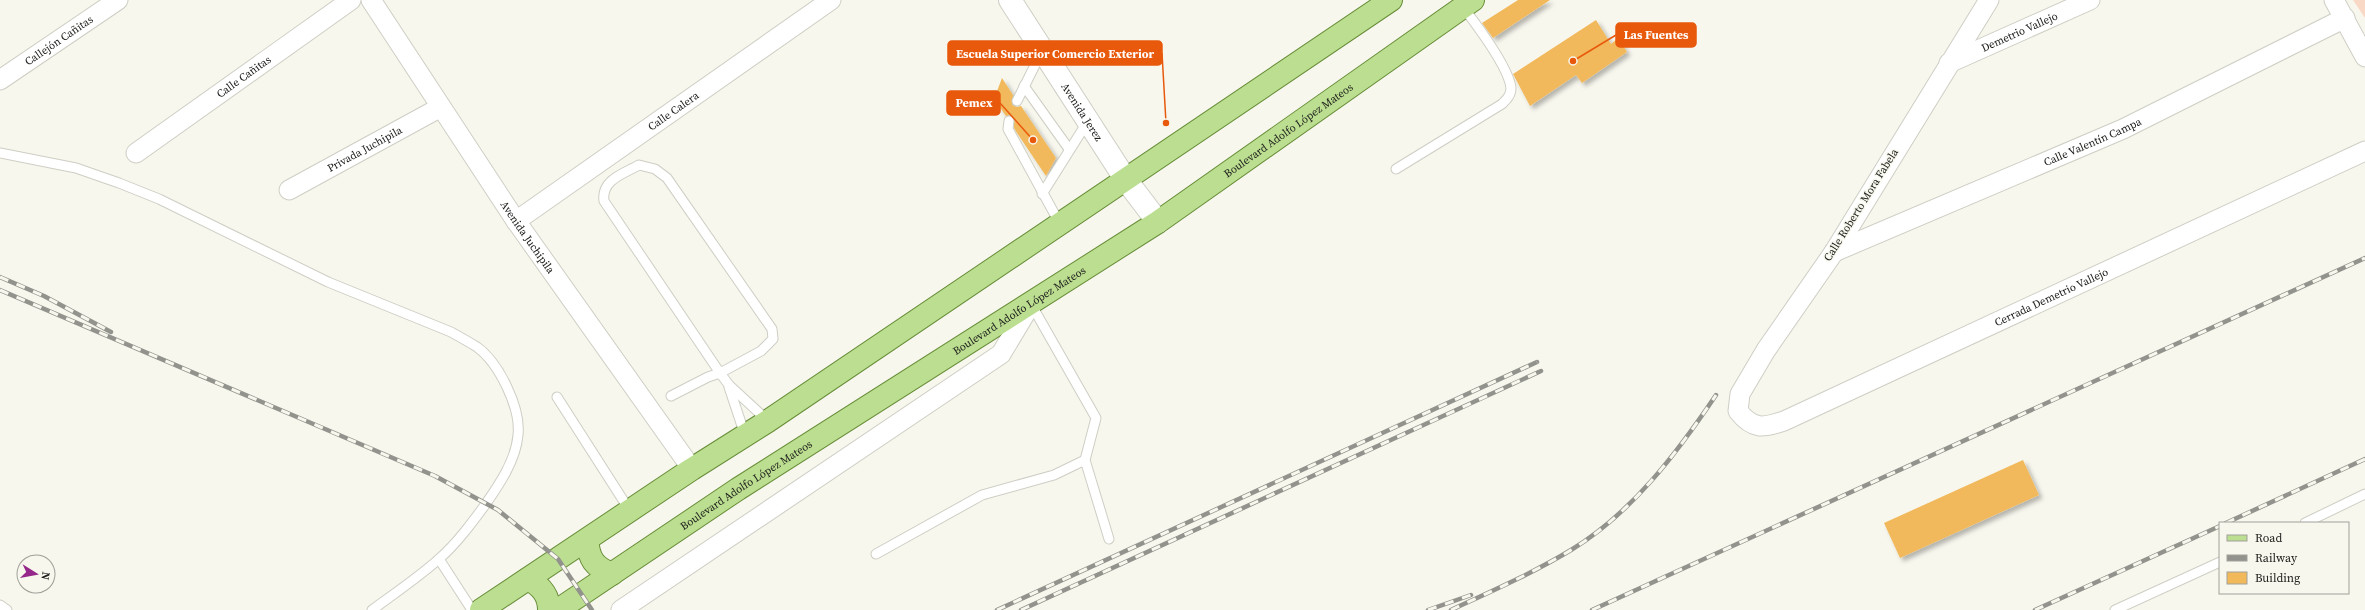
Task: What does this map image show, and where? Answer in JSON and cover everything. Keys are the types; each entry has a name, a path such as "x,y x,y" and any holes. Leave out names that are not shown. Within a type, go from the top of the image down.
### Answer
{"main road":[{"path":"481,610 692,469 768,421 1126,180 1384,2"},
{"name":"Boulevard Adolfo López Mateos","path":"558,610 745,485 1158,222 1468,3"},
{"path":"587,540 592,562 600,570 612,574"},
{"path":"528,579 538,585 545,593 549,610"}],"street":[{"name":"Callejón Cañitas","path":"0,80 118,0"},
{"name":"Calle Cañitas","path":"136,153 351,0"},
{"name":"Avenida Juchipila","path":"371,0 516,221 692,469"},
{"name":"Calle Calera","path":"516,221 831,0"},
{"name":"Avenida Jerez","path":"1010,0 1126,180 1158,222"},
{"name":"Calle Roberto Mora Fabela","path":"1738,411 1740,394 1758,362 1834,252 1989,0"},
{"name":"Demetrio Vallejo","path":"1949,63 2090,0"},
{"path":"2334,0 2365,57"},
{"name":"Calle Valentín Campa","path":"1834,252 2123,129 2345,18"},
{"name":"Privada Juchipila","path":"289,190 441,107"},
{"name":"Cerrada Demetrio Vallejo","path":"1738,411 1746,422 1758,426 1768,426 1784,421 2365,151"},
{"path":"621,610 1001,354 1031,304"}],"lane":[{"path":"1396,169 1502,104 1509,97 1511,90 1509,78 1468,3"},
{"path":"1017,101 1043,50"},
{"path":"1024,86 1069,149"},
{"path":"1009,121 1008,129 1042,194 1060,224"},
{"path":"1042,194 1088,121"},
{"path":"0,153 76,168 159,199 277,259 451,332 478,348 490,360 508,389 519,422 515,449 498,487 472,523 439,559 372,610"},
{"path":"671,396 708,377 720,373 761,351 773,339 772,329 667,178 655,169 639,165 608,183 604,188 604,202 720,373 729,385 768,421"},
{"path":"1031,304 1096,418 1086,460 1109,539"},
{"path":"729,385 745,435"},
{"path":"557,398 630,511"},
{"path":"876,554 982,495 1054,475 1086,460"},
{"path":"2307,522 2365,494"},
{"path":"439,559 472,610"},
{"path":"2115,610 2219,562"},
{"path":"0,604 7,610"}],"shaded area":[{"path":"2353,0 2365,0 2365,18"}],"building":[{"path":"1518,0 1550,0 1493,38 1482,23"},
{"path":"1596,20 1611,44 1618,38 1627,52 1582,83 1576,75 1530,106 1513,74"},
{"path":"1002,78 1013,95 1012,105 1017,107 1021,106 1056,158 1046,176 1014,128 1014,118 1010,115 1006,116 994,99"},
{"path":"2023,460 2039,495 1900,558 1884,523"}],"railway":[{"path":"1592,610 2365,258"},
{"path":"0,277 44,296 111,332"},
{"path":"0,290 435,476 498,510 558,559 592,610"},
{"path":"997,610 1537,362"},
{"path":"1021,610 1541,371"},
{"path":"1451,610 1512,582 1557,558 1593,535 1614,518 1652,480 1669,460 1716,395"},
{"path":"2228,522 2365,459"},
{"path":"2035,610 2219,526"},
{"path":"1428,610 1471,595"}],"place":[{"name":"Las Fuentes","path":"1573,61"},
{"name":"Escuela Superior Comercio Exterior","path":"1166,123"},
{"name":"Pemex","path":"1033,140"}]}
